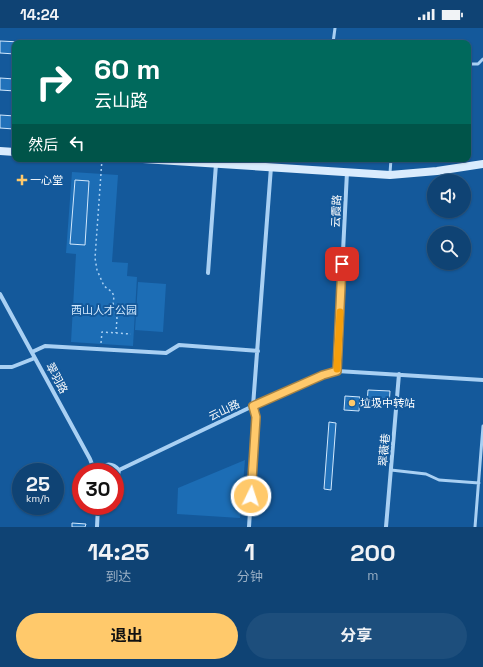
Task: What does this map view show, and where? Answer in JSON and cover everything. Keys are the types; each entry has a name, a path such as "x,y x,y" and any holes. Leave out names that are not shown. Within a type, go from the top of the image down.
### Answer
{"street":[{"path":"0,151 12,152"},
{"path":"208,274 221,162 390,175 437,172 483,164"},
{"path":"249,527 256,417 253,406 271,167"},
{"name":"云霞路","path":"337,371 347,172"},
{"name":"翠羽路","path":"0,294 92,463"},
{"path":"32,352 45,346 166,353 179,345 258,351"},
{"path":"0,367 12,367 35,358"},
{"name":"云山路","path":"124,468 253,406 323,375 337,371 483,380"},
{"name":"翠薇巷","path":"386,527 399,374"},
{"path":"97,527 98,515"}],"lane":[{"path":"333,40 335,28"},
{"path":"471,64 478,64 483,59"},
{"path":"390,175 391,162"},
{"path":"475,527 483,426"},
{"path":"391,470 426,474 439,480 479,483"}],"path":[{"path":"102,162 95,258 97,270 104,286 112,292 114,296 113,305 117,318 116,333"},
{"path":"100,349 102,332 131,334"}],"green space":[{"name":"西山人才公园","path":"72,172 118,175 112,262 128,263 127,276 137,277 133,346 71,342 76,254 66,253"},
{"path":"138,282 166,284 163,332 135,330"},
{"path":"245,460 240,518 177,514 178,488"}],"building":[{"path":"0,41 12,42 12,54 0,53"},
{"path":"0,78 12,79 12,91 0,90"},
{"path":"0,115 12,116 12,129 0,128"},
{"path":"75,180 89,181 85,245 70,244"},
{"path":"368,390 390,391 389,405 367,403"},
{"name":"垃圾中转站","path":"345,396 360,397 359,411 344,410"},
{"path":"329,422 336,423 331,490 324,489"},
{"path":"72,523 86,524 85,527 72,527"}],"slow traffic":[{"path":"337,369 340,312"}],"place":[{"name":"一心堂","path":"22,180"},
{"name":"垃圾中转站","path":"352,403"}],"route":[{"path":"251,496 256,417 253,406 323,375 337,371 342,264"}]}
